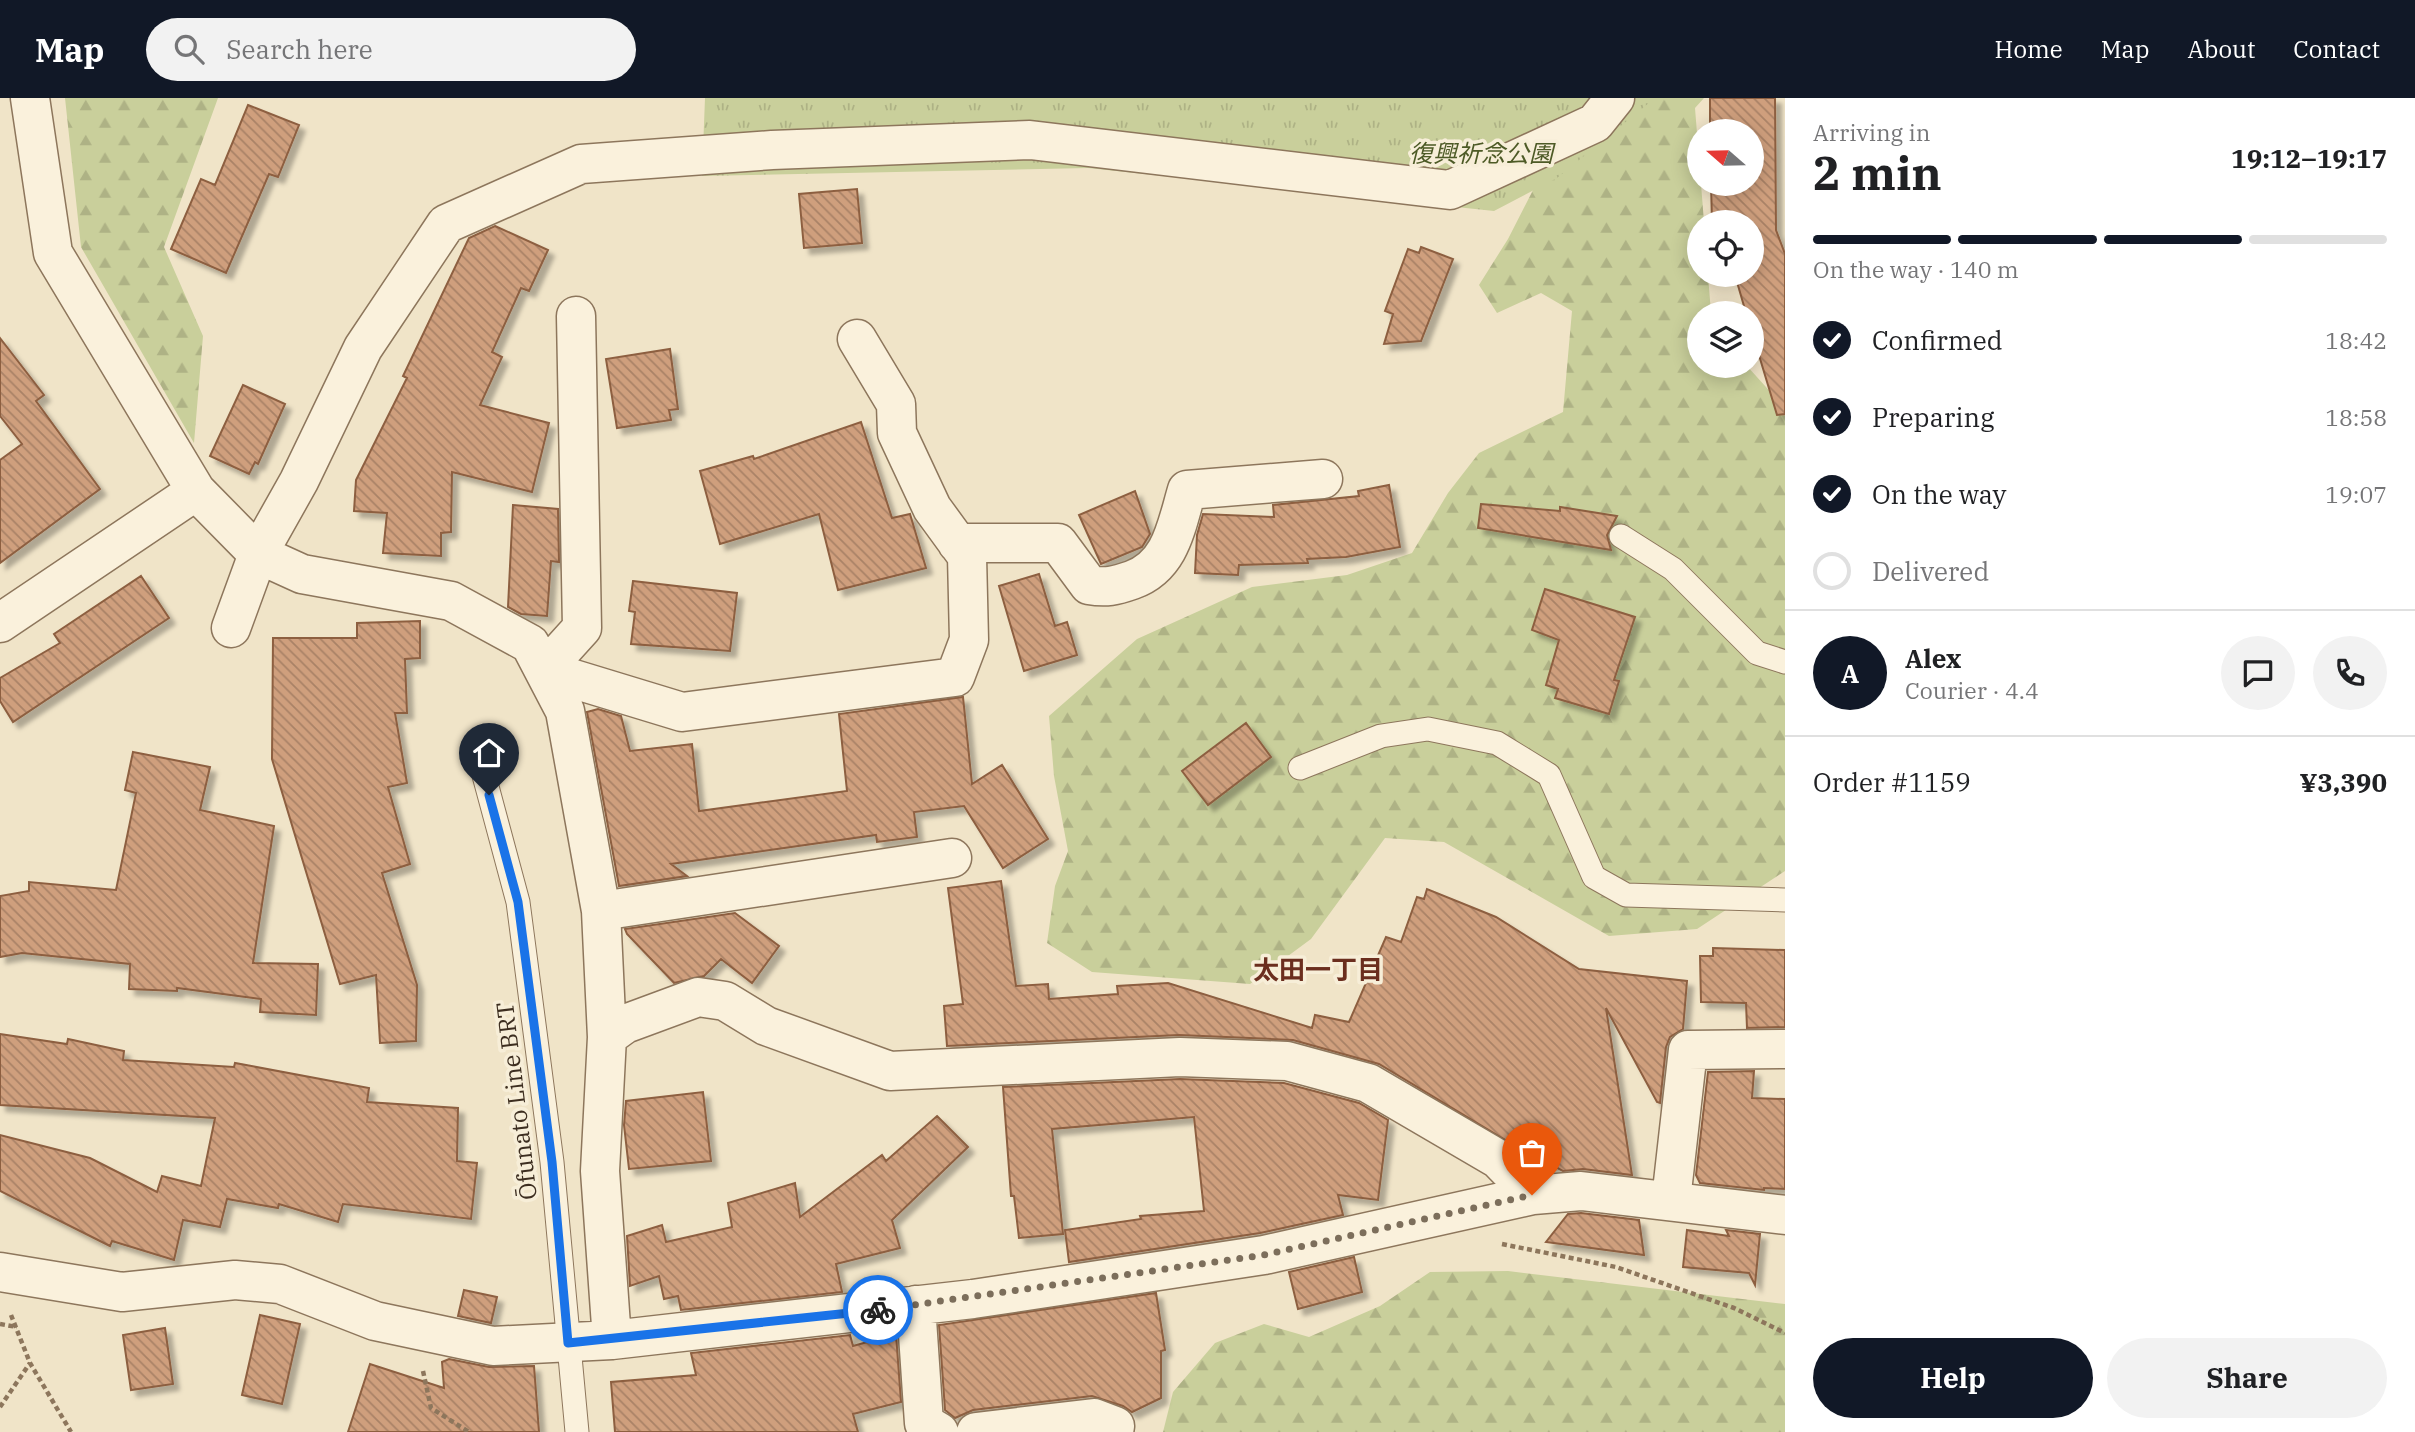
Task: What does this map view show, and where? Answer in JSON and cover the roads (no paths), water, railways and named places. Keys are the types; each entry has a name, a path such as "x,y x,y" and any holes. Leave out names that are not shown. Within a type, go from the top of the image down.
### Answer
{"street":[{"path":"30,98 53,253 196,491 258,554 302,574 451,601 530,644 565,711 601,911 607,1037 600,1171 612,1340"},
{"path":"231,628 258,554 299,481 363,348 446,224 581,164 772,150 1030,140 1450,190 1595,122 1615,98"},
{"path":"544,670 582,628 576,316"},
{"path":"544,670 682,712 956,677 969,639 967,556 932,508 897,433 897,404 857,339"},
{"path":"957,543 1058,543 1089,585 1108,588 1149,574 1167,553 1187,490 1323,479"},
{"path":"0,623 196,491"},
{"path":"601,911 952,858"},
{"path":"607,1037 625,1024 698,997 725,1001 766,1026 890,1071 1180,1057 1287,1061 1368,1083 1498,1159 1532,1195"},
{"path":"1671,1200 1688,1050 1785,1049"},
{"path":"10,1274 122,1292 234,1280 280,1283 375,1321 493,1346 612,1340 916,1306 1264,1255 1532,1195 1581,1191 1785,1215"},
{"path":"916,1306 924,1423 939,1432"},
{"path":"976,1432 1094,1418 1115,1426 1114,1432"}],"lane":[{"path":"1621,536 1674,569 1757,653 1785,662"},
{"path":"1300,768 1381,736 1428,729 1497,743 1549,775 1594,877 1626,895 1785,900"},
{"name":"Ōfunato Line BRT","path":"482,768 518,902 552,1162 578,1432"}],"district":[{"name":"太田一丁目","path":"1318,970"}],"park label":[{"name":"復興祈念公園","path":"1481,154"}]}
